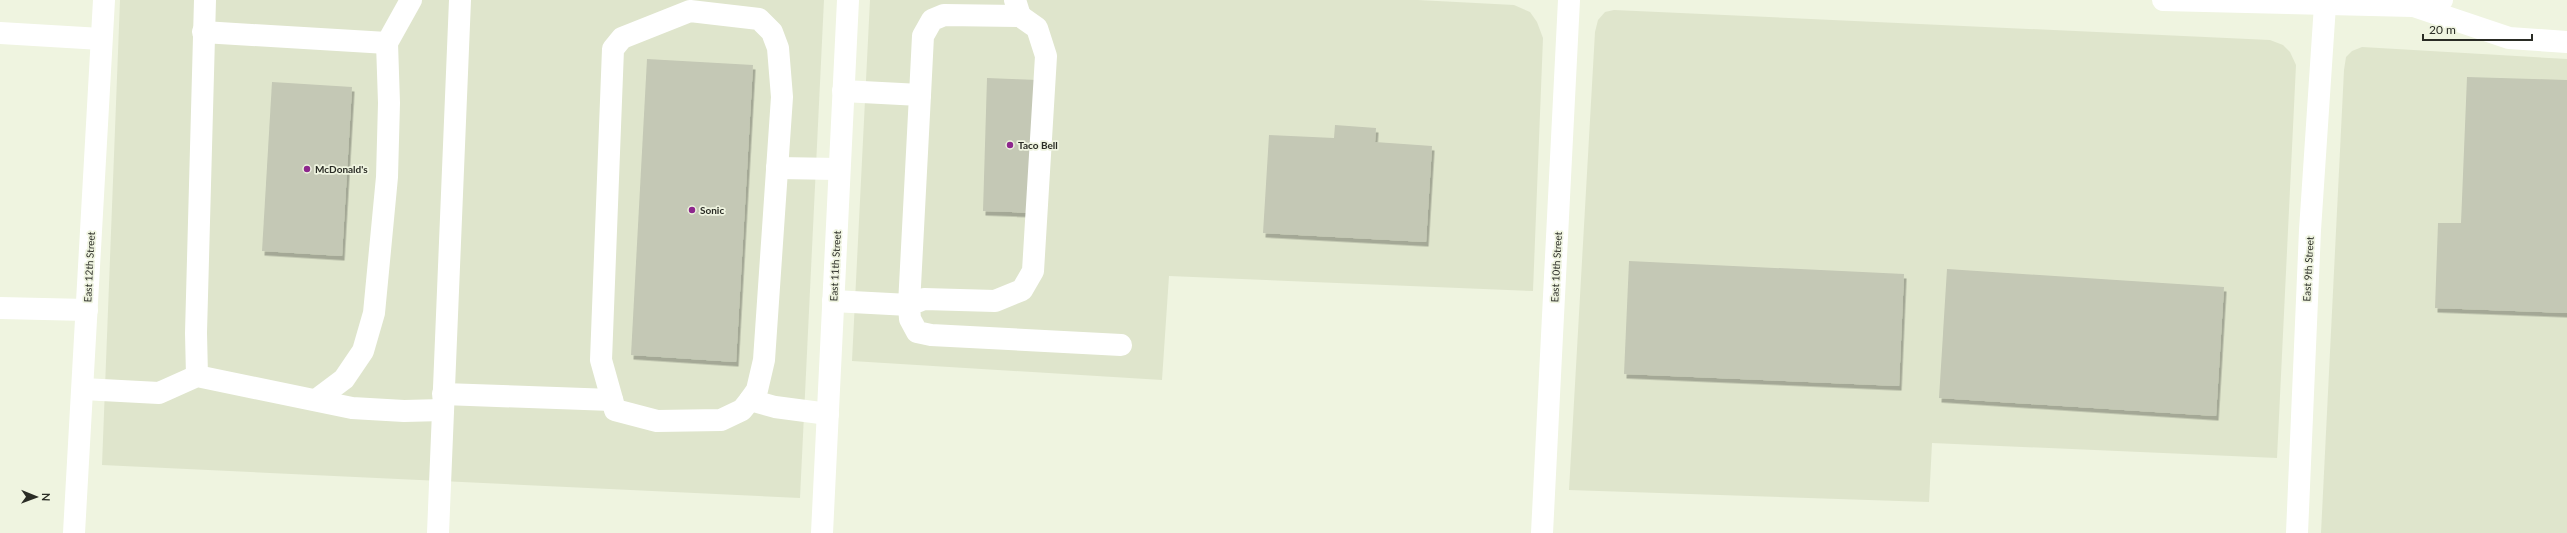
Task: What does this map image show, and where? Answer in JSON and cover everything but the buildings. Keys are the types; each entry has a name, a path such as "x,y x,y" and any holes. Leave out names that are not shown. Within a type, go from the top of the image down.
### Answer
{"street":[{"name":"East 12th Street","path":"74,533 104,0"},
{"path":"197,376 196,333 205,0"},
{"path":"316,400 344,379 359,356 374,313 387,177 388,103 386,43 411,0"},
{"path":"438,533 460,0"},
{"name":"East 11th Street","path":"822,533 848,0"},
{"name":"East 10th Street","path":"1542,533 1569,0"},
{"path":"2163,0 2325,5 2413,3 2442,0"},
{"path":"2413,3 2508,38 2567,42"},
{"name":"East 9th Street","path":"2297,533 2310,230 2325,5"},
{"path":"690,6 759,19 772,32 780,63 782,97 777,168 764,360 757,390 742,410 722,420 657,421 615,410 601,360 613,49 622,38 690,6"},
{"path":"833,301 909,305 924,300 995,301 1022,290 1033,271 1046,56 1037,28 1017,8 944,14 932,20 923,36 909,305 910,319 917,332 931,334 1121,345"},
{"path":"203,32 386,43"},
{"path":"0,33 101,39"},
{"path":"844,91 920,95"},
{"path":"777,168 839,169"},
{"path":"0,308 87,310"},
{"path":"83,389 159,393 197,376 352,408 404,411 443,402 612,400"},
{"path":"750,400 775,408 828,414"}],"shaded area":[{"path":"120,0 824,0 800,498 102,465"},
{"path":"870,0 1418,0 1514,5 1530,12 1537,22 1543,38 1533,291 1169,276 1162,380 852,361"},
{"path":"1614,10 2270,40 2283,45 2290,52 2296,65 2277,458 1932,443 1929,502 1569,490 1595,32 1598,20 1605,12"},
{"path":"2362,47 2567,59 2567,533 2321,533 2344,70 2346,57 2352,51"}],"place":[{"name":"Taco Bell","path":"1010,145"},
{"name":"McDonald's","path":"307,169"},
{"name":"Sonic","path":"692,210"}]}
